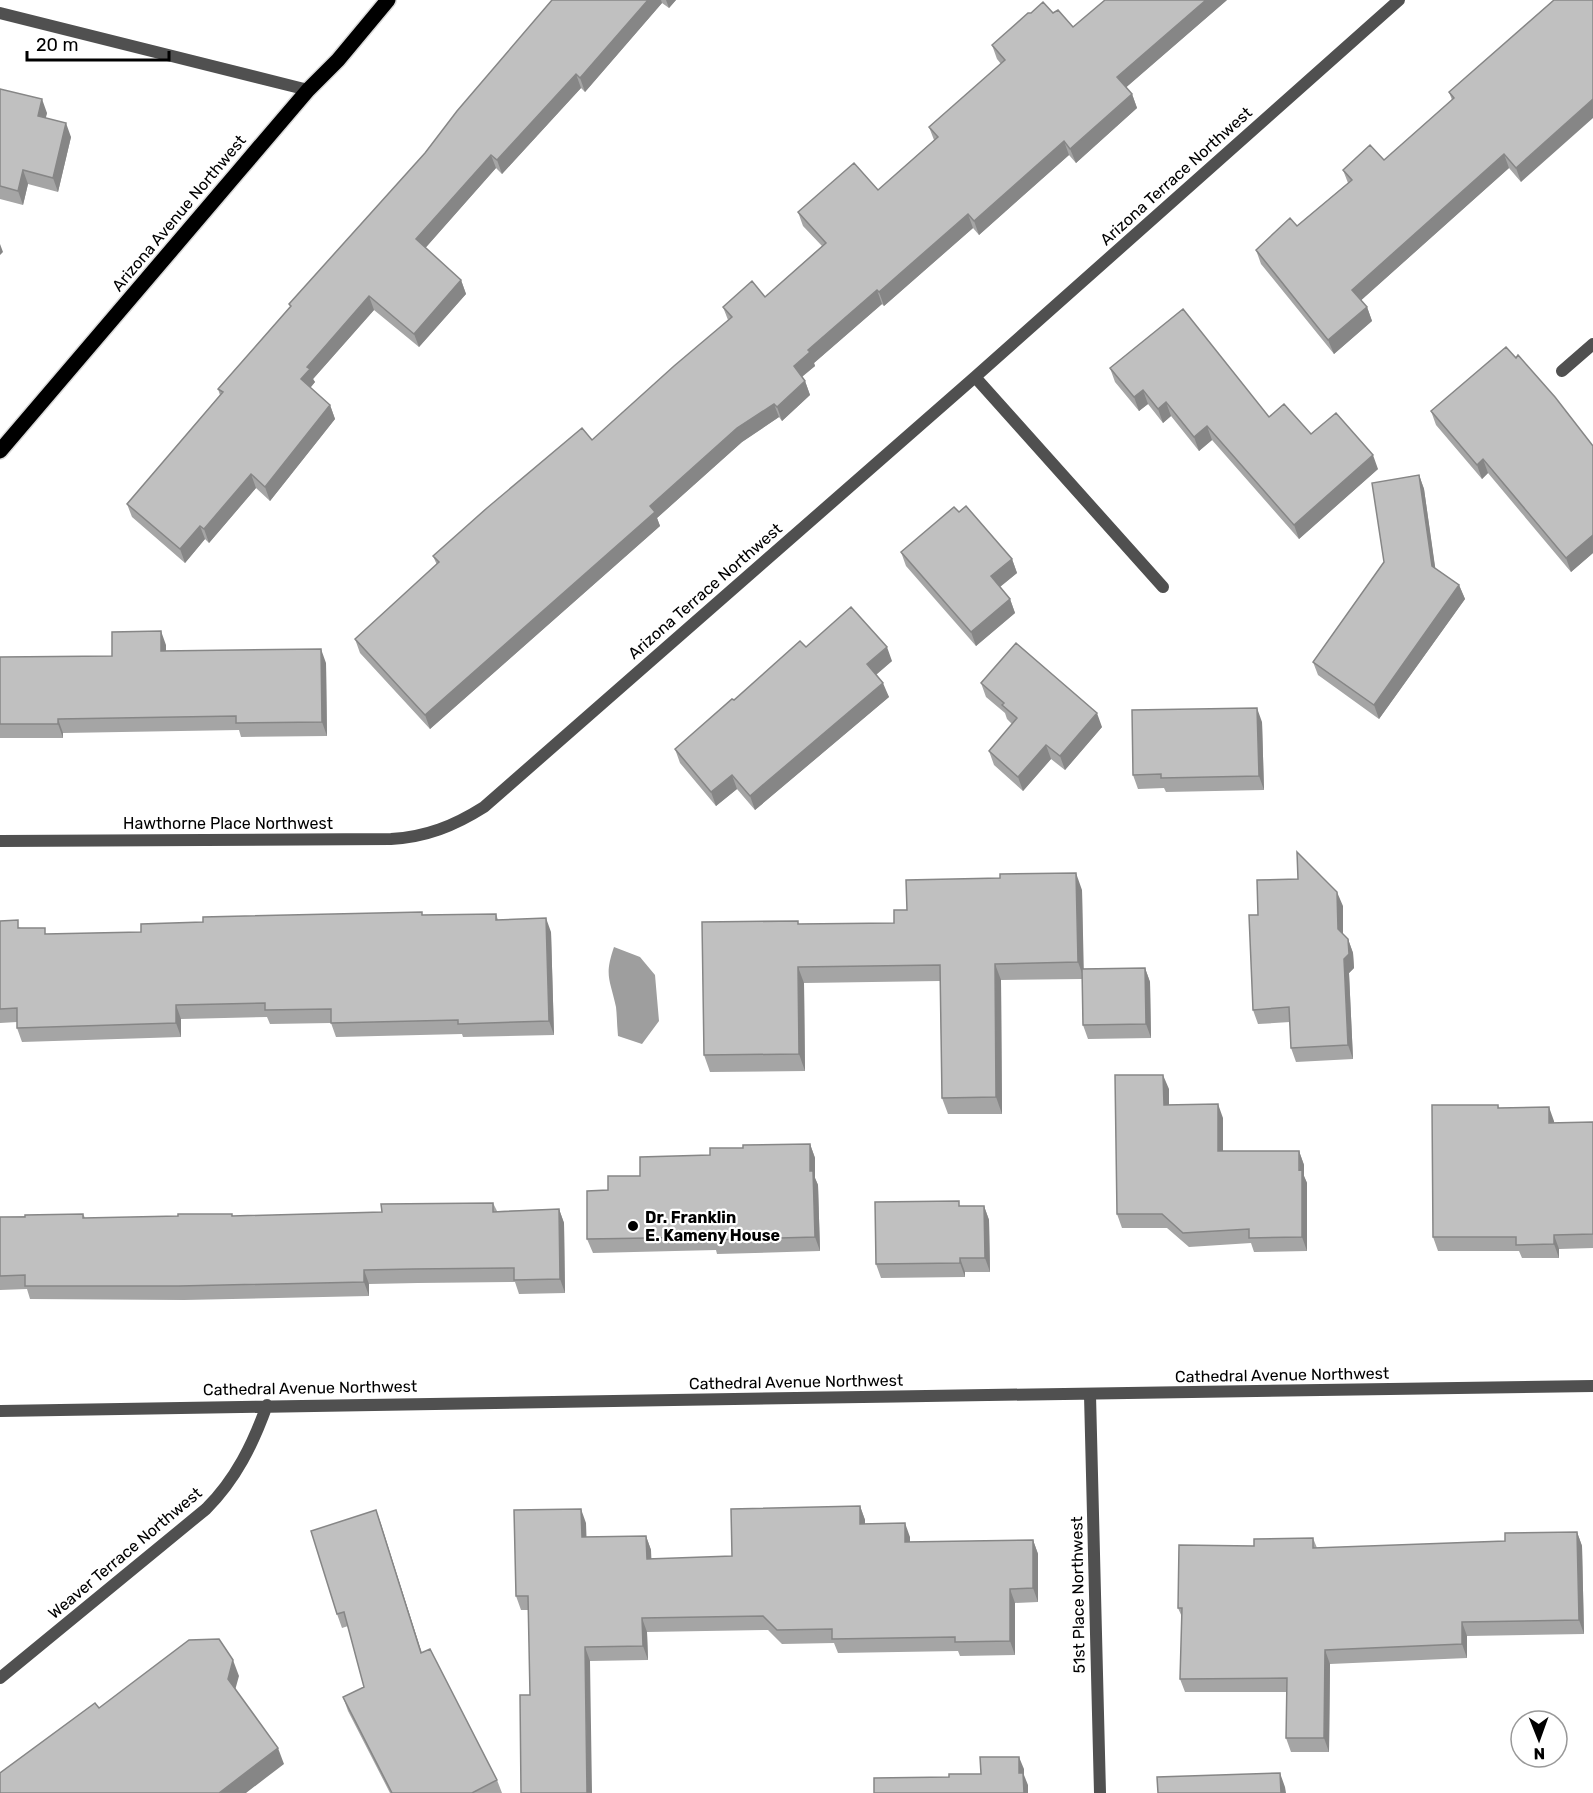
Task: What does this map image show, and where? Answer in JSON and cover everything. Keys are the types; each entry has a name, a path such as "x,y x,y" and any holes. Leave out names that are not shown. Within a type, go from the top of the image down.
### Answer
{"main road":[{"name":"Arizona Avenue Northwest","path":"0,451 308,90 338,60 388,0"}],"street":[{"name":"Arizona Terrace Northwest","path":"454,825 484,807 975,377 1400,0"},
{"path":"0,14 308,90"},
{"path":"1562,371 1593,344"},
{"path":"975,377 1164,587"},
{"name":"Hawthorne Place Northwest","path":"0,841 391,839 411,838 454,825"},
{"name":"Cathedral Avenue Northwest","path":"0,1411 267,1405 1593,1386"},
{"name":"51st Place Northwest","path":"1090,1395 1100,1793"},
{"name":"Weaver Terrace Northwest","path":"0,1678 219,1496 248,1453 267,1405"}],"shaded area":[{"path":"614,947 640,957 655,975 659,1021 642,1044 618,1036 616,1007 609,971"}],"building":[{"path":"552,0 648,0 580,78 576,74 497,160 491,155 416,239 461,280 414,334 369,296 307,367 310,369 301,379 330,405 265,487 251,474 204,529 200,526 180,549 127,504 223,392 218,389 291,306 289,304 425,153 457,111"},
{"path":"1105,0 1206,0 1117,77 1132,94 1070,149 1064,141 974,221 968,214 808,350 810,352 794,366 805,381 777,407 774,404 737,428 650,506 655,512 425,715 355,639 439,562 433,556 582,428 592,440 732,317 723,307 752,281 765,297 826,243 798,212 854,163 878,190 938,137 929,127 1005,60 992,45 1028,13 1043,2 1053,13 1058,10 1073,27"},
{"path":"1554,0 1593,0 1593,99 1516,168 1504,154 1352,290 1367,307 1328,340 1256,250 1290,218 1297,226 1352,180 1343,170 1370,145 1384,160 1454,98 1449,92"},
{"path":"0,89 42,99 38,116 66,123 53,178 23,170 18,191 0,186"},
{"path":"1183,309 1269,417 1284,404 1311,434 1336,413 1373,455 1294,525 1207,426 1194,437 1166,402 1158,409 1143,390 1134,397 1110,368"},
{"path":"1506,347 1516,358 1518,355 1555,397 1593,446 1593,535 1566,558 1483,459 1477,465 1431,411"},
{"path":"1419,475 1432,566 1459,585 1374,705 1313,662 1384,562 1372,483"},
{"path":"966,506 1012,559 991,576 1010,599 971,632 901,552 954,507 959,512"},
{"path":"851,607 887,647 867,664 883,683 750,796 732,775 711,792 675,749 800,641 806,647"},
{"path":"161,631 161,651 321,649 322,722 236,723 236,716 58,719 58,724 0,724 0,657 112,656 112,632"},
{"path":"1016,643 1097,713 1060,756 1046,745 1018,777 989,751 1017,718 981,683"},
{"path":"1257,708 1259,776 1161,778 1161,774 1133,775 1132,710"},
{"path":"1297,852 1337,892 1338,929 1348,939 1349,954 1344,959 1348,1045 1291,1048 1289,1007 1253,1010 1249,915 1258,915 1257,880 1298,879"},
{"path":"1076,873 1078,962 995,964 996,1097 942,1098 940,965 798,967 799,1054 704,1055 702,922 894,923 894,910 907,910 906,880 1000,878 1000,874"},
{"path":"422,912 422,915 496,914 496,920 546,918 549,1021 458,1024 458,1020 331,1023 331,1009 265,1010 265,1003 176,1005 176,1023 17,1028 17,1008 0,1009 0,921 18,920 18,928 45,928 45,934 141,932 141,924 203,922 203,917"},
{"path":"1145,968 1146,1024 1083,1025 1082,969"},
{"path":"1115,1075 1163,1075 1164,1105 1218,1104 1218,1151 1299,1151 1299,1170 1302,1169 1302,1237 1249,1238 1249,1229 1183,1233 1162,1214 1117,1214"},
{"path":"1432,1105 1498,1105 1498,1108 1549,1107 1549,1123 1593,1122 1593,1234 1554,1235 1554,1244 1516,1245 1516,1237 1433,1237"},
{"path":"810,1144 815,1237 712,1240 712,1237 587,1239 587,1191 608,1190 608,1176 640,1176 640,1157 710,1155 710,1148 743,1148 743,1145"},
{"path":"959,1201 959,1206 984,1206 985,1258 960,1258 960,1263 876,1264 875,1202"},
{"path":"493,1203 493,1212 559,1209 560,1279 514,1280 514,1268 364,1270 364,1282 179,1286 25,1286 25,1275 0,1276 0,1217 83,1214 83,1218 178,1216 178,1214 232,1214 232,1216 382,1212 381,1204"},
{"path":"860,1506 860,1524 905,1523 905,1542 1033,1540 1033,1588 1010,1589 1010,1641 955,1642 955,1637 832,1639 832,1629 777,1630 763,1616 642,1618 643,1646 585,1647 587,1793 521,1793 520,1695 530,1695 528,1596 516,1596 514,1510 581,1509 582,1537 646,1536 647,1559 732,1556 731,1509"},
{"path":"376,1510 421,1653 430,1649 497,1780 472,1793 392,1793 343,1697 364,1687 344,1612 337,1614 311,1531"},
{"path":"1577,1532 1579,1620 1462,1622 1462,1644 1325,1650 1324,1738 1286,1738 1287,1678 1180,1679 1182,1608 1178,1608 1179,1545 1254,1546 1254,1539 1313,1538 1313,1548 1505,1541 1505,1533"},
{"path":"219,1639 233,1660 228,1679 278,1748 219,1793 0,1793 0,1773 95,1703 99,1708 189,1640"},
{"path":"980,1757 1019,1757 1019,1773 1023,1773 1024,1793 874,1793 874,1778 949,1777 949,1774 981,1774"},
{"path":"1280,1773 1281,1793 1158,1793 1157,1777"}],"place":[{"name":"Dr. Franklin E. Kameny House","path":"633,1226"}]}
